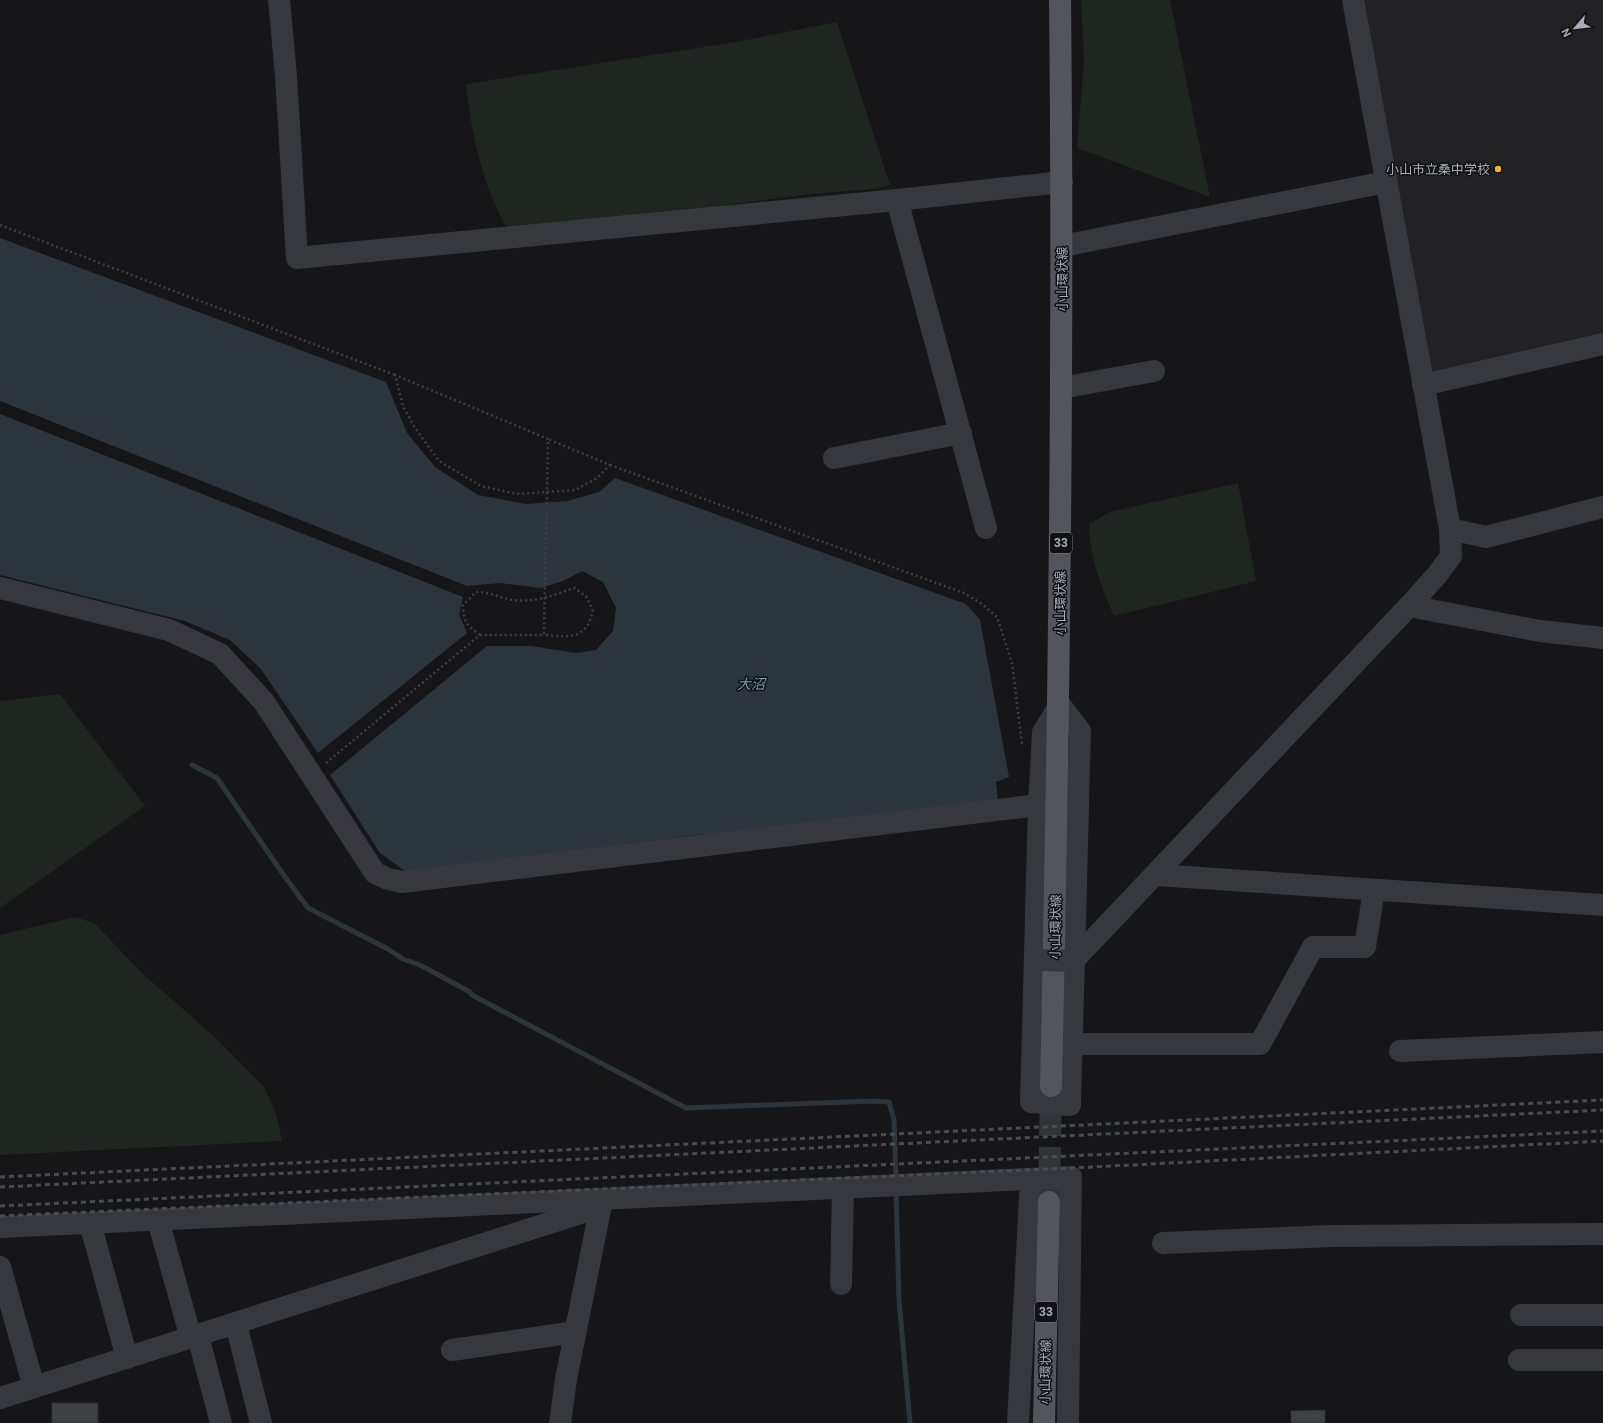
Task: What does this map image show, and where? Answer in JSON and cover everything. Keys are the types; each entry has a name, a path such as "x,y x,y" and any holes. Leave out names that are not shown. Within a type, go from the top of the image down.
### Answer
{"main road":[{"name":"小山環状線","path":"1052,1086 1060,705 1062,182 1060,0"},
{"name":"小山環状線","path":"1044,1423 1048,1202"}],"street":[{"path":"279,0 286,76 297,258 897,200 1062,182"},
{"path":"1036,960 1073,961 1156,875 1438,575 1451,556 1450,529 1353,0"},
{"path":"1062,246 1386,182"},
{"path":"897,200 986,528"},
{"path":"1423,386 1603,344"},
{"path":"1061,388 1154,371"},
{"path":"834,458 961,433"},
{"path":"1450,529 1486,537 1603,507"},
{"path":"0,588 169,630 220,654 264,702 375,872 388,879 402,882 1039,805"},
{"path":"1408,606 1540,631 1603,638"},
{"path":"1060,705 1080,731 1070,1106 1031,1102 1039,805 1043,732 1060,705"},
{"path":"1156,875 1603,906"},
{"path":"1072,1044 1260,1044 1313,947 1365,947 1374,890"},
{"path":"1400,1051 1603,1042"},
{"path":"0,1227 843,1189 1071,1177 1068,1423"},
{"path":"1018,1423 1031,1179"},
{"path":"841,1284 843,1189"},
{"path":"0,1398 590,1210 602,1200"},
{"path":"560,1423 575,1332 602,1200"},
{"path":"158,1220 221,1423"},
{"path":"90,1223 126,1358"},
{"path":"1163,1243 1332,1236 1603,1234"},
{"path":"0,1267 34,1388"},
{"path":"1521,1315 1603,1315"},
{"path":"236,1324 261,1423"},
{"path":"452,1350 575,1332"},
{"path":"1519,1360 1603,1360"}],"path":[{"path":"0,225 395,375 610,465 964,593 982,604 997,617 1012,663 1023,748"},
{"path":"395,375 403,406 414,428 439,461 481,486 517,494 575,490 597,478 610,465"},
{"path":"544,635 548,439"},
{"path":"574,588 586,596 593,611 590,625 580,634 563,636 480,635 467,626 463,616 463,606 476,592 488,592 511,600 525,601 545,598 574,588"},
{"path":"311,775 480,635"}],"shaded area":[{"path":"1081,0 1170,0 1210,197 1077,148 1084,61"},
{"name":"小山市立桑中学校","path":"1363,0 1603,0 1603,337 1430,375"},
{"path":"837,22 890,185 874,189 809,194 550,228 513,229 505,225 490,192 474,139 466,84 736,42"},
{"path":"1238,483 1256,581 1114,616 1093,560 1089,524 1110,512"},
{"path":"60,694 145,806 0,908 0,701"},
{"path":"75,917 94,923 142,973 217,1039 264,1087 276,1113 282,1141 0,1155 0,935"}],"water":[{"name":"大沼","path":"0,238 386,382 407,433 435,467 478,495 526,504 567,501 599,492 615,478 966,604 980,620 1009,777 996,782 998,801 714,839 705,834 406,872 380,853 330,775 487,646 531,646 576,653 596,650 613,631 616,608 603,582 582,571 563,581 541,588 500,583 467,586 0,401"},
{"path":"0,414 463,597 459,614 467,633 318,753 261,669 230,640 185,621 0,575"}],"building":[{"path":"52,1403 98,1403 98,1423 52,1423"},
{"path":"1325,1410 1325,1423 1291,1423 1291,1411"}],"waterway":[{"path":"192,765 217,778 308,908 388,949 403,959 420,965 470,992 472,995 686,1108 872,1101 889,1102 894,1120 896,1180"},
{"path":"896,1190 899,1300 910,1423"}],"tunnel":[{"path":"1049,1202 1051,1086"}],"railway":[{"path":"0,1177 1603,1100"},
{"path":"0,1187 1603,1110"},
{"path":"0,1206 1603,1131"},
{"path":"0,1216 1092,1167 1603,1141"}],"place":[{"name":"小山市立桑中学校","path":"1498,169"}]}
